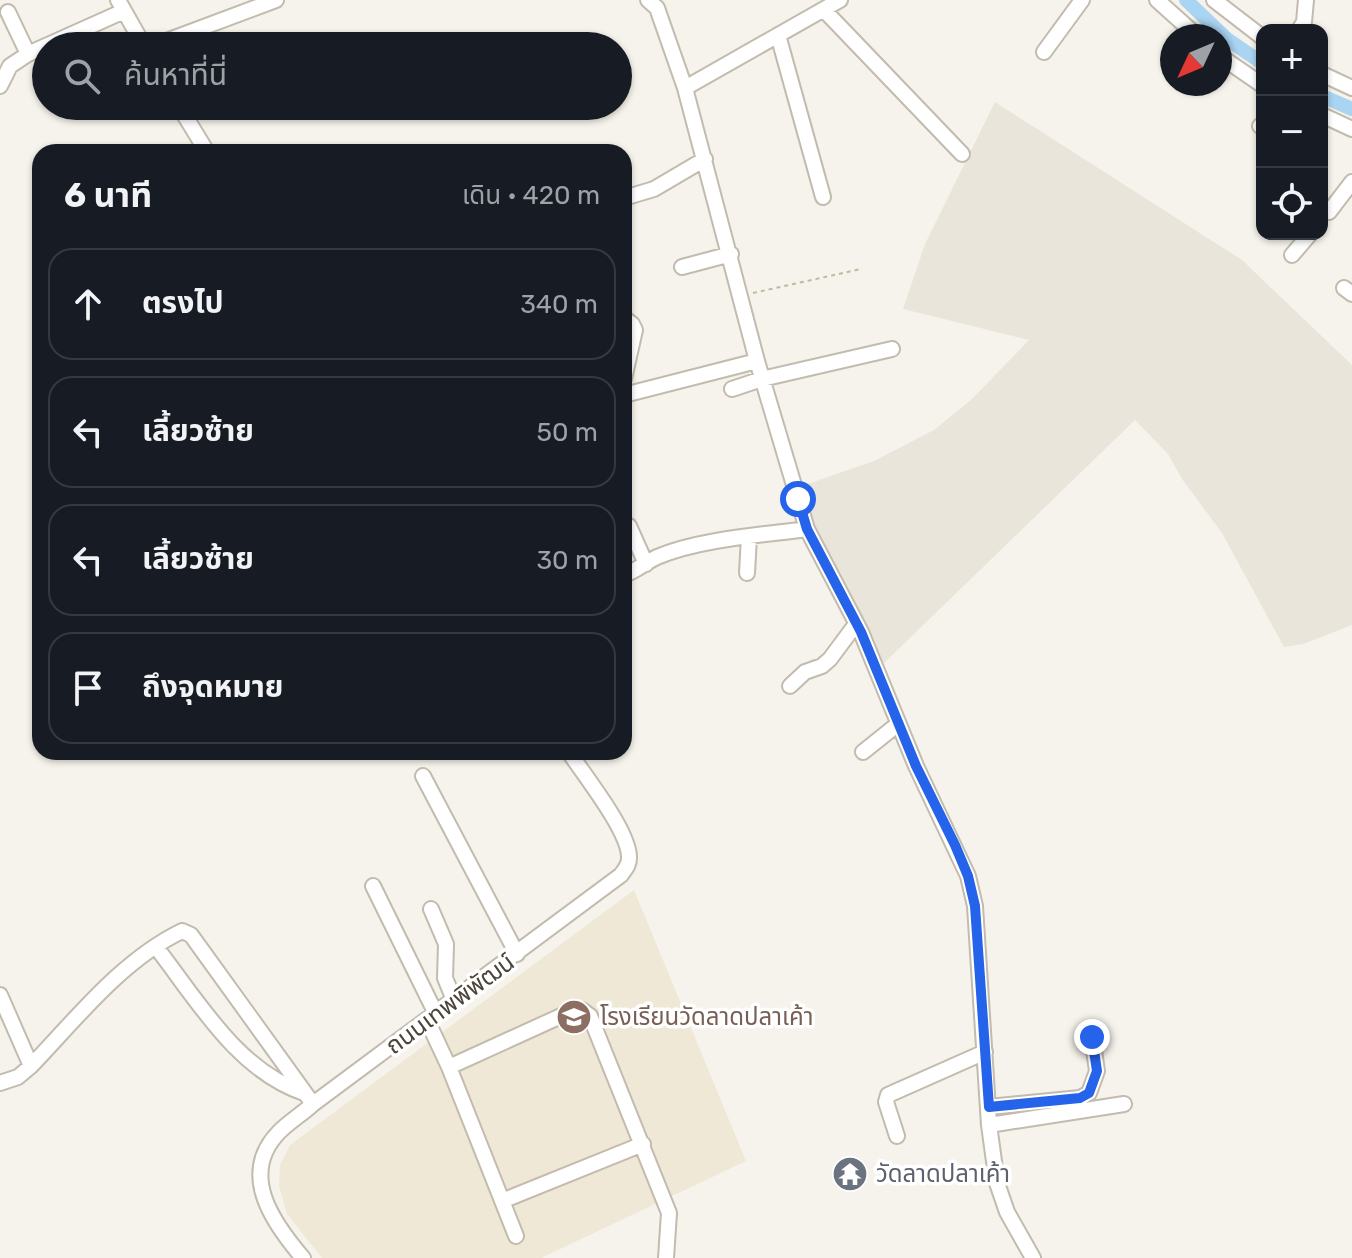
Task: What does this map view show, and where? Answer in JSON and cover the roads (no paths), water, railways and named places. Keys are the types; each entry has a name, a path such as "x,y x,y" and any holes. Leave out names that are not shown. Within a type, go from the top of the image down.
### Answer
{"street":[{"path":"190,32 276,0"},
{"path":"685,88 840,0"},
{"path":"1044,52 1082,0"},
{"path":"1157,0 1184,24"},
{"path":"1214,0 1256,32"},
{"path":"1303,24 1306,0"},
{"path":"656,3 685,88 757,361 807,529 856,624 968,876 975,906 989,1125 997,1183 1007,1212 1033,1258"},
{"path":"71,32 121,6 136,32"},
{"path":"824,10 962,154"},
{"path":"8,12 28,54"},
{"path":"778,35 823,197"},
{"path":"0,86 10,66 32,52"},
{"path":"1232,64 1256,81"},
{"path":"1328,77 1352,88"},
{"path":"1328,117 1352,129"},
{"path":"188,120 202,144"},
{"path":"632,196 654,189 705,159"},
{"path":"1329,212 1352,182"},
{"path":"1292,255 1305,240"},
{"path":"682,267 731,254"},
{"path":"632,324 635,330 632,343"},
{"path":"732,389 762,379 892,349"},
{"path":"632,393 757,361"},
{"path":"632,571 657,557 681,550 807,529"},
{"path":"632,533 646,564"},
{"path":"747,573 749,537"},
{"path":"790,686 805,672 822,666 830,659 856,624"},
{"path":"863,752 898,724"},
{"name":"ถนนเทพพิพัฒน์","path":"303,1258 273,1218 261,1191 261,1164 278,1133 309,1099 432,1017 621,875 629,864 630,854 614,819 574,760"},
{"path":"423,776 517,954"},
{"path":"373,886 432,1017 516,1236"},
{"path":"431,909 446,944 445,978 454,1000"},
{"path":"0,1083 18,1077 99,996 156,947 182,931 191,935 309,1099"},
{"path":"156,947 226,1038 269,1077 309,1099"},
{"path":"0,995 31,1066"},
{"path":"449,1067 572,1011 582,1010 590,1016 669,1213 666,1258"},
{"path":"989,1107 1080,1098 1089,1093 1097,1071 1092,1037"},
{"path":"897,1136 886,1102 888,1095 985,1052"},
{"path":"989,1125 1124,1104"},
{"path":"502,1201 643,1144"}],"waterway":[{"path":"1186,0 1227,39 1256,59"},
{"path":"1328,99 1352,109"}],"place":[{"name":"โรงเรียนวัดลาดปลาเค้า","path":"574,1017"},
{"name":"วัดลาดปลาเค้า","path":"850,1174"}]}
